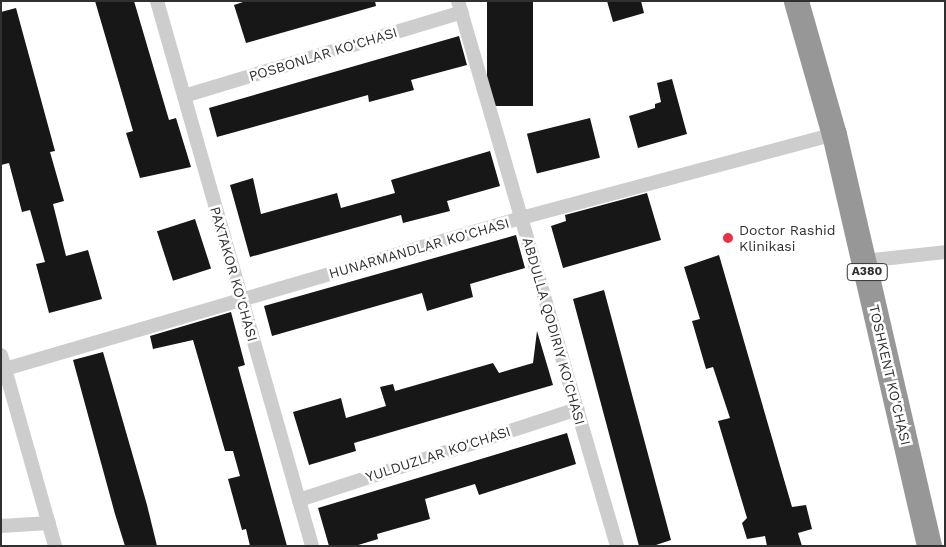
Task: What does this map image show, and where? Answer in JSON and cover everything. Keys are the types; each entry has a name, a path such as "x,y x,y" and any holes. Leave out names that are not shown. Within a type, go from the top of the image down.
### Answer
{"highway":[{"name":"TOSHKENT KO'CHASI","path":"796,1 834,134 929,546"}],"street":[{"name":"PAXTAKOR KO'CHASI","path":"157,1 312,546"},
{"name":"POSBONLAR KO'CHASI","path":"184,96 460,7"},
{"name":"ABDULLA QODIRIY KO'CHASI","path":"460,7 617,546"},
{"name":"HUNARMANDLAR KO'CHASI","path":"5,369 521,218 834,134"},
{"path":"864,261 945,252"},
{"path":"1,355 55,546"},
{"name":"YULDUZLAR KO'CHASI","path":"299,500 577,409"},
{"path":"1,526 49,523"}],"building":[{"path":"95,1 134,1 169,120 176,118 191,167 140,178 126,133 133,131"},
{"path":"246,1 375,1 376,6 246,43 234,5"},
{"path":"487,1 533,1 533,106 487,106"},
{"path":"607,1 641,1 644,13 613,22"},
{"path":"16,8 55,151 50,152 64,201 53,204 66,256 88,250 102,299 49,313 36,264 45,262 30,210 22,212 9,163 1,165 1,12"},
{"path":"459,36 467,65 411,80 414,90 369,102 368,95 217,137 209,108"},
{"path":"672,79 687,134 638,148 629,116 655,108 655,104 661,102 657,83"},
{"path":"590,118 600,158 537,174 527,134"},
{"path":"490,151 500,186 447,201 450,211 403,223 401,215 250,257 230,185 253,178 261,214 337,193 341,208 395,193 391,180"},
{"path":"647,193 661,240 563,268 551,226 566,221 565,215"},
{"path":"195,219 211,268 173,281 157,231"},
{"path":"516,235 525,268 470,284 473,297 427,311 422,293 272,336 264,306"},
{"path":"719,255 792,507 806,505 812,529 798,533 802,546 767,546 765,536 747,539 742,523 747,518 718,421 730,418 713,367 706,369 692,321 700,319 684,267"},
{"path":"604,290 671,540 653,546 639,546 573,299"},
{"path":"231,312 245,365 238,367 287,546 250,546 246,529 242,530 228,479 240,476 233,451 225,451 193,340 153,349 150,336"},
{"path":"537,331 553,385 354,443 356,451 309,465 293,412 341,398 346,418 386,406 380,387 393,384 395,391 493,363 499,373 533,363"},
{"path":"103,352 157,546 125,546 115,514 73,360"},
{"path":"567,433 576,464 479,495 475,484 425,499 430,519 377,534 378,539 355,546 329,546 318,508"}],"place":[{"name":"Doctor Rashid Klinikasi","path":"728,238"}]}
